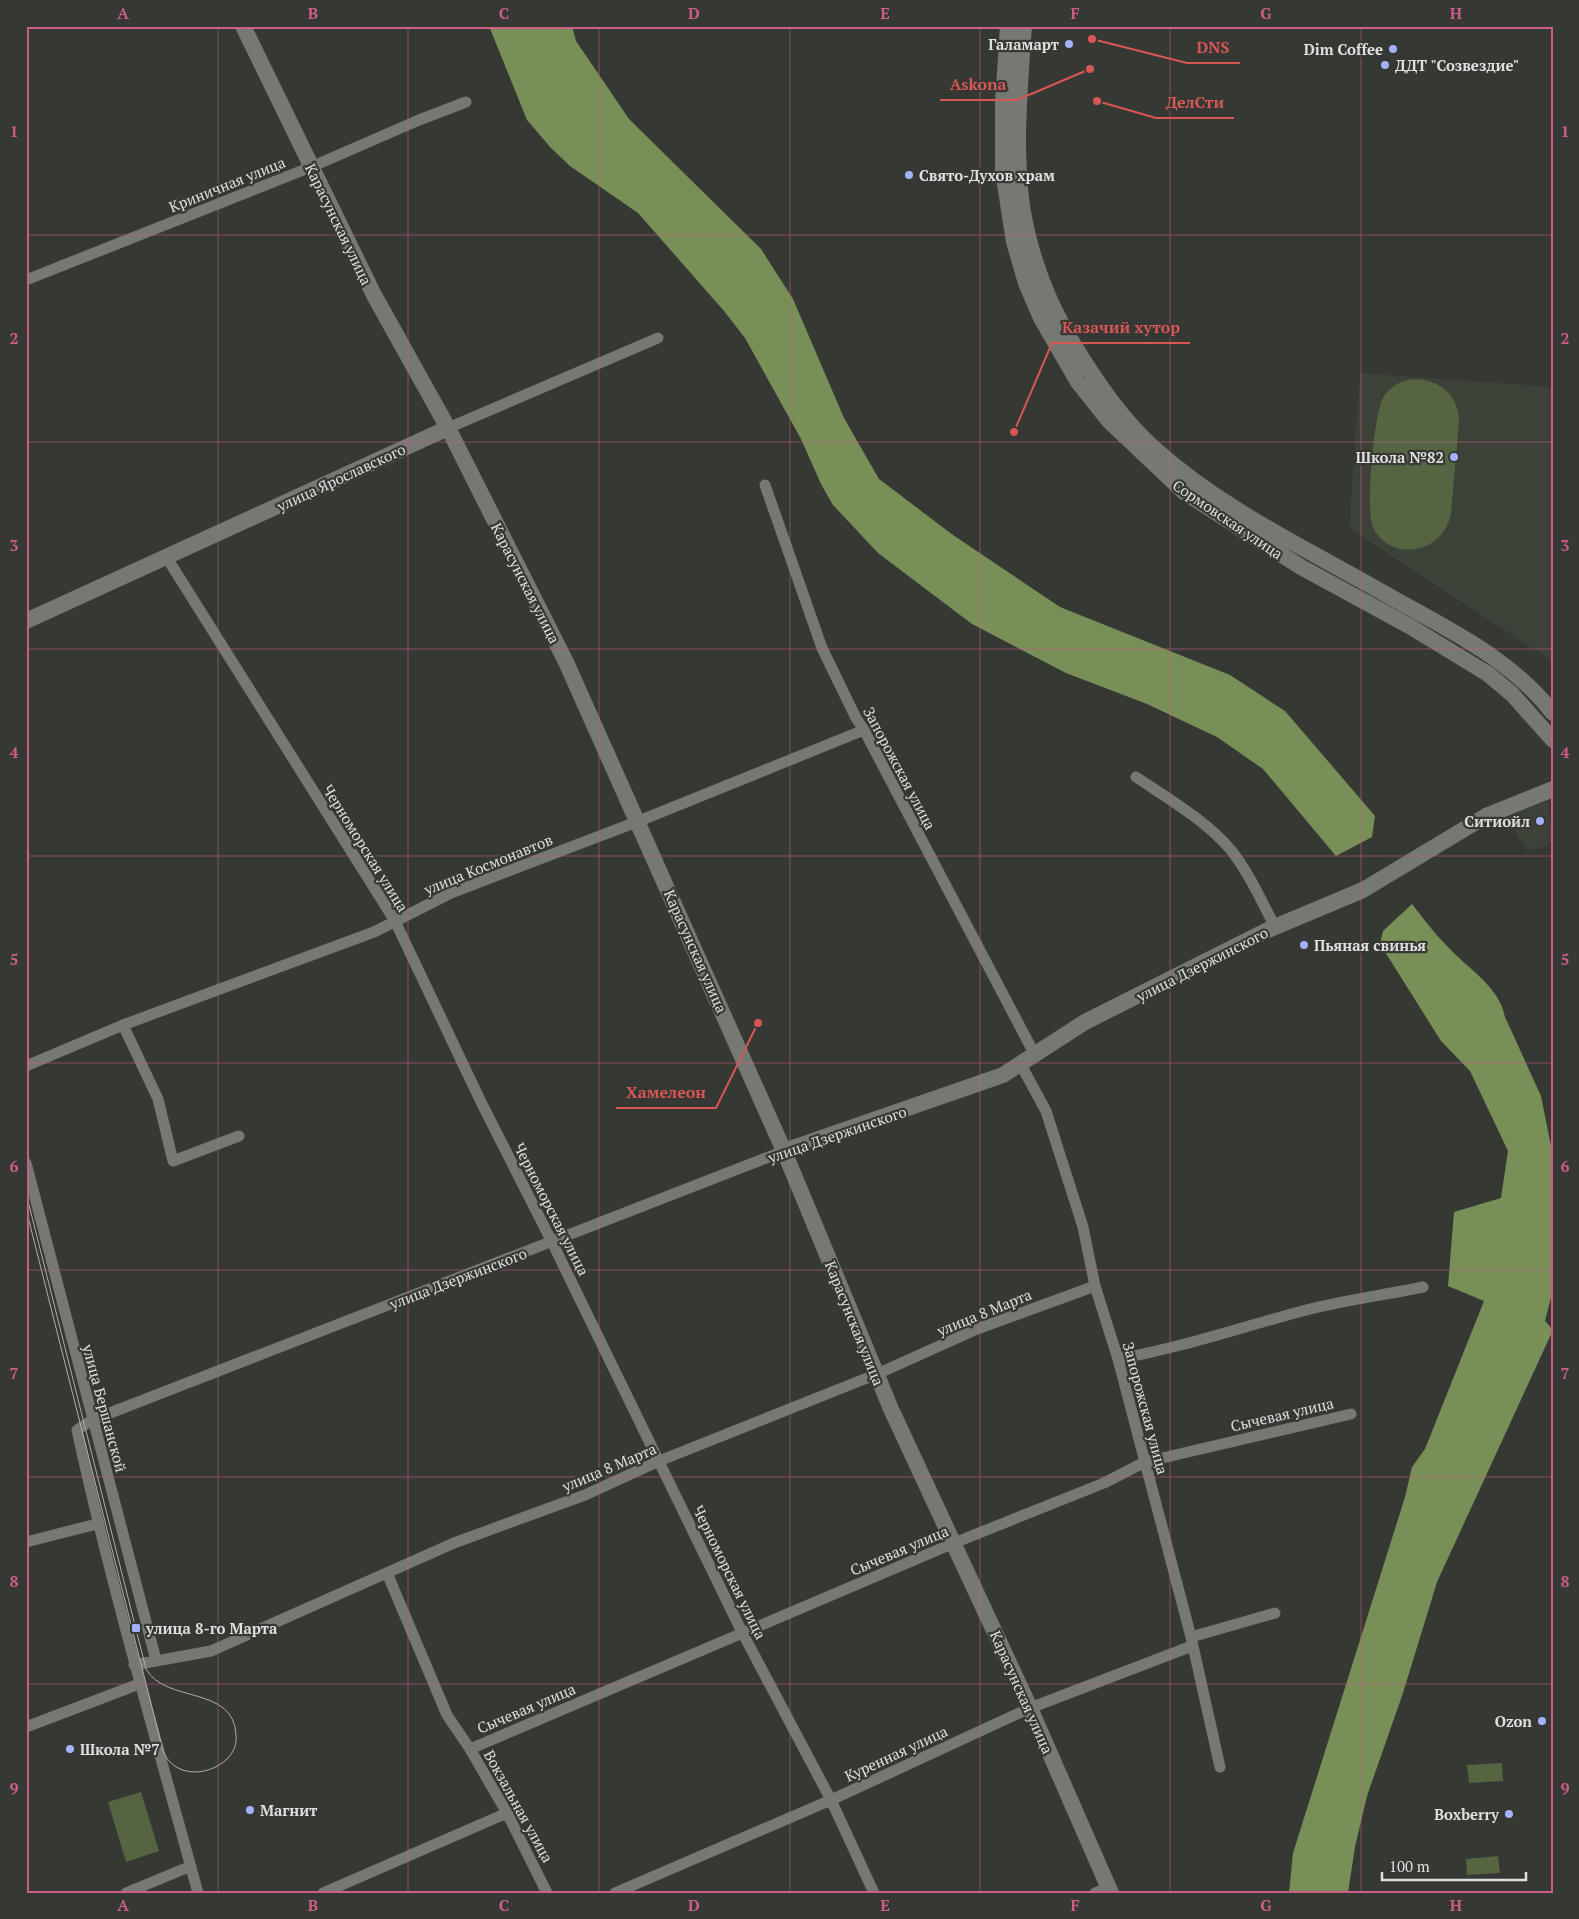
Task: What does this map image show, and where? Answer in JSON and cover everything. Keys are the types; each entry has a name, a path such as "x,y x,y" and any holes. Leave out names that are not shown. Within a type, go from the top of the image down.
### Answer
{"street":[{"name":"Карасунская улица","path":"243,26 378,303 448,428 566,662 639,821 784,1151 891,1409 1030,1708 1105,1891"},
{"name":"Сормовская улица","path":"1008,26 1003,103 1003,171 1014,242 1026,283 1041,318 1078,382 1109,421 1185,483 1301,567 1410,627 1488,674 1512,694 1553,740"},
{"name":"Сормовская улица","path":"1024,26 1019,159 1022,206 1031,246 1043,282 1065,332 1116,408 1185,483 1493,656 1524,682 1553,713"},
{"name":"Криничная улица","path":"26,280 311,167 419,120 466,102"},
{"name":"улица Ярославского","path":"26,621 448,428 658,338"},
{"name":"Запорожская улица","path":"765,485 822,648 856,718 1035,1055"},
{"name":"Черноморская улица","path":"167,558 395,921 481,1102 552,1242 742,1632 831,1800 874,1893"},
{"name":"улица Космонавтов","path":"26,1066 123,1025 374,932 451,893 639,821 864,730"},
{"path":"1136,777 1185,809 1231,851 1276,927"},
{"name":"улица Дзержинского","path":"92,1420 784,1151 996,1078 1021,1065 1085,1022 1195,965 1276,927 1363,890 1486,816 1553,789"},
{"path":"123,1025 158,1099 173,1161 240,1136"},
{"name":"Запорожская улица","path":"1021,1065 1049,1120 1083,1228 1095,1286 1118,1359 1192,1642 1220,1767"},
{"name":"улица Бершанской","path":"26,1163 156,1660"},
{"name":"улица 8 Марта","path":"134,1665 211,1651 454,1543 585,1495 659,1461 877,1374 977,1329 1095,1286"},
{"path":"1118,1359 1218,1337 1297,1312 1422,1287"},
{"name":"Сычевая улица","path":"470,1748 954,1543 1104,1483 1145,1462 1351,1414"},
{"path":"92,1420 77,1430 97,1524 139,1684 198,1893"},
{"path":"26,1542 97,1524"},
{"name":"Вокзальная улица","path":"386,1573 447,1714 470,1748 507,1813 547,1893"},
{"name":"Куренная улица","path":"615,1893 831,1800 1030,1708 1192,1642 1275,1613"},
{"path":"26,1727 139,1684"},
{"path":"323,1893 507,1813"},
{"path":"126,1893 191,1866"}],"shaded area":[{"path":"489,26 572,26 576,41 629,119 761,249 793,299 844,418 879,479 953,535 1060,607 1230,675 1285,711 1375,816 1372,837 1336,856 1263,769 1217,737 1147,704 1066,673 972,624 878,553 833,505 821,484 801,439 745,338 724,311 638,213 570,166 551,148 527,120"},
{"name":"Школа №82","path":"1360,373 1553,387 1553,662 1349,528"},
{"path":"1412,379 1431,382 1446,390 1455,403 1459,422 1451,513 1447,527 1439,537 1428,545 1416,549 1404,549 1392,546 1381,539 1373,527 1370,482 1374,439 1380,405 1390,389"},
{"path":"1548,801 1553,844 1528,851 1517,836 1512,813"},
{"path":"1412,904 1442,941 1497,996 1541,1096 1553,1156 1553,1290 1545,1321 1553,1330 1437,1582 1403,1693 1367,1796 1355,1847 1348,1893 1289,1893 1293,1853 1405,1497 1412,1467 1425,1449 1484,1301 1448,1286 1454,1212 1501,1198 1508,1151 1470,1071 1441,1041 1380,944 1383,931"},
{"path":"1502,1763 1503,1781 1469,1783 1467,1765"},
{"path":"141,1792 159,1851 126,1862 108,1802"},
{"path":"1498,1856 1500,1873 1467,1875 1466,1859"}],"tram line":[{"path":"26,1193 146,1669 156,1680 168,1687 212,1701 224,1709 232,1719 236,1735 232,1754 211,1769 192,1772 183,1770 168,1760 163,1751 26,1209"}],"place":[{"name":"DNS","path":"1092,39"},
{"name":"Галамарт","path":"1069,44"},
{"name":"Dim Coffee","path":"1393,49"},
{"name":"ДДТ \"Созвездие\"","path":"1385,65"},
{"name":"Askona","path":"1090,69"},
{"name":"ДелСти","path":"1097,101"},
{"name":"Свято-Духов храм","path":"909,175"},
{"name":"Казачий хутор","path":"1014,432"},
{"name":"Школа №82","path":"1454,457"},
{"name":"Ситиойл","path":"1540,821"},
{"name":"Пьяная свинья","path":"1304,945"},
{"name":"Хамелеон","path":"758,1023"},
{"name":"улица 8-го Марта","path":"136,1628"},
{"name":"Ozon","path":"1542,1721"},
{"name":"Школа №7","path":"70,1749"},
{"name":"Магнит","path":"250,1810"},
{"name":"Boxberry","path":"1509,1814"}]}
